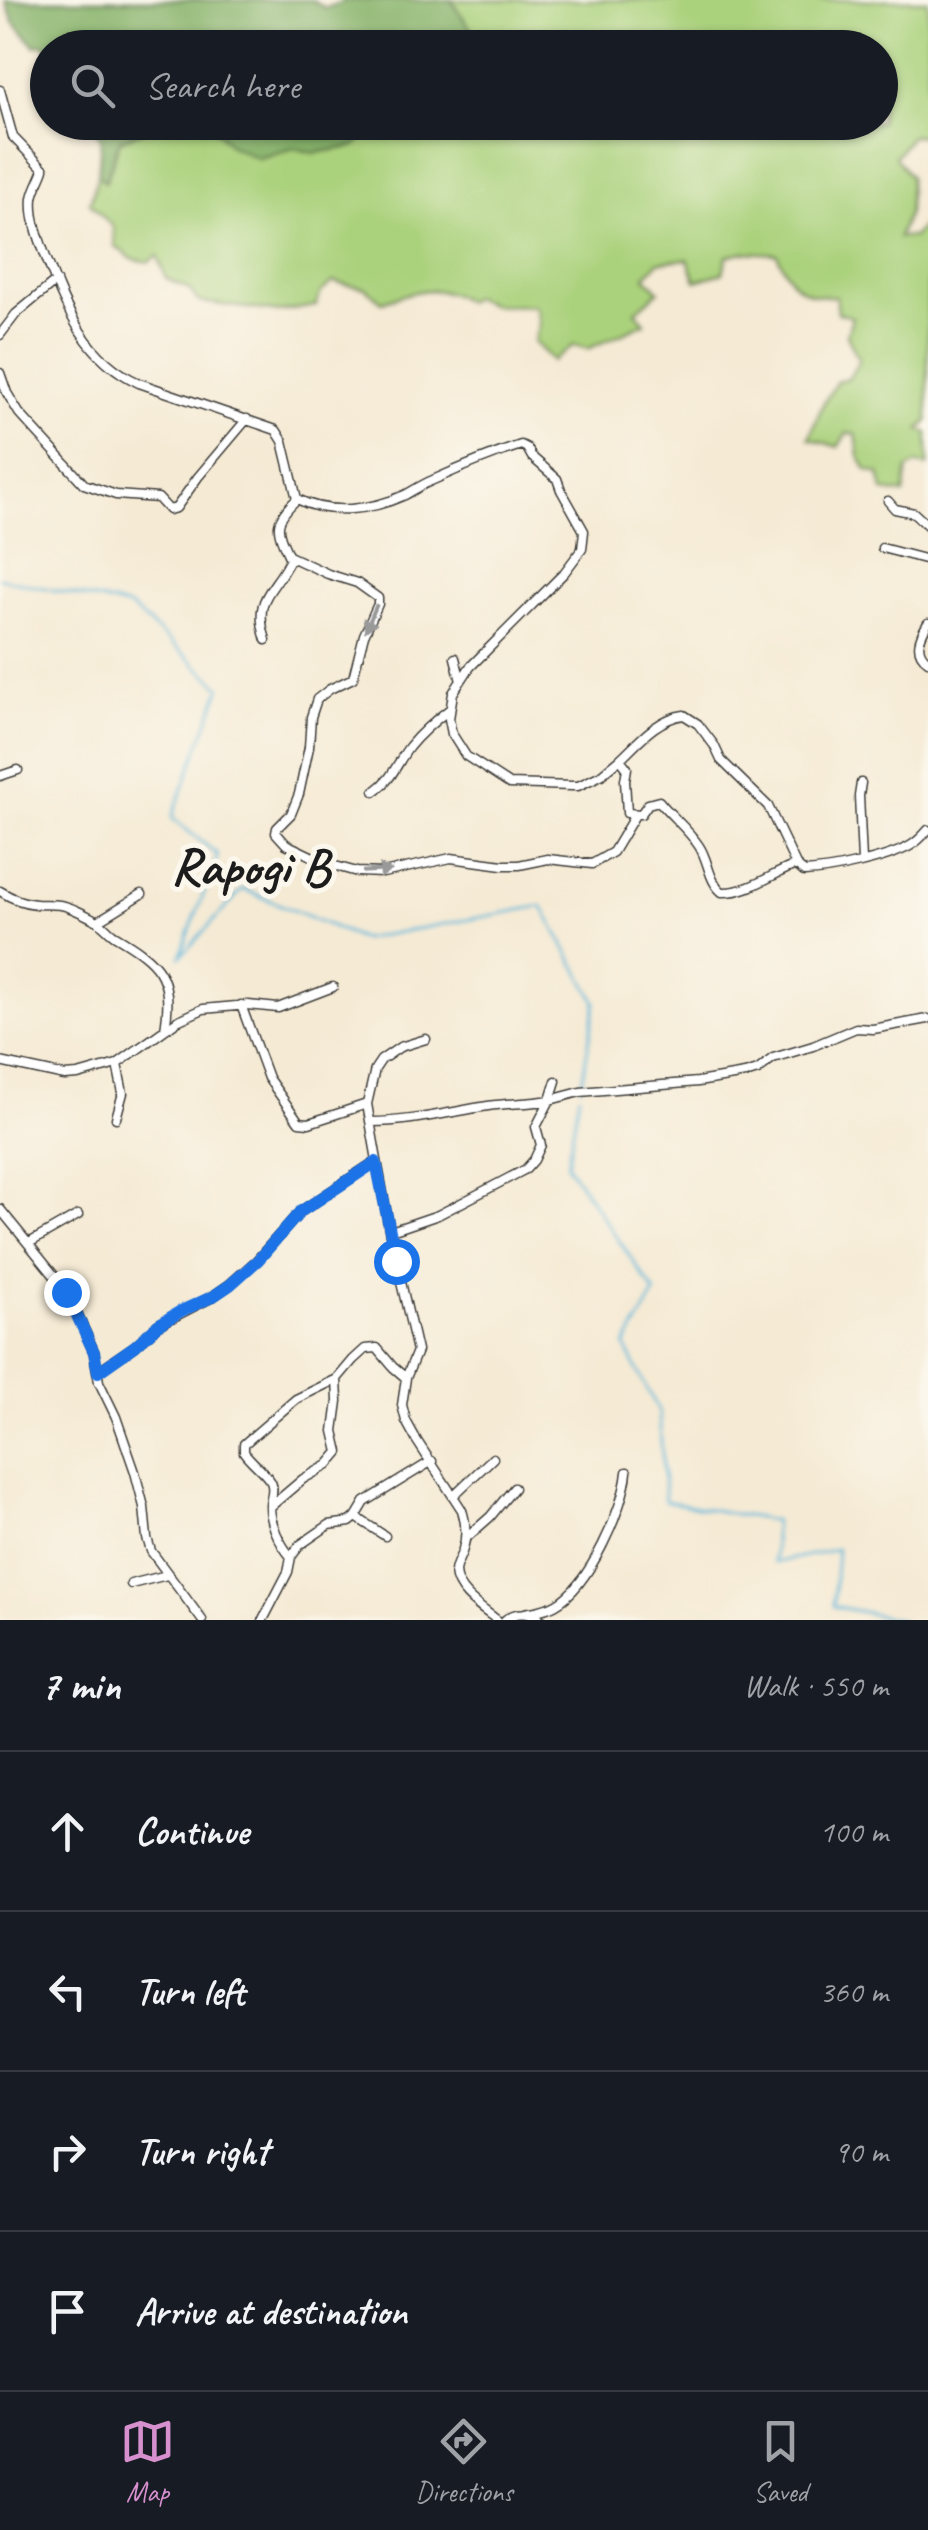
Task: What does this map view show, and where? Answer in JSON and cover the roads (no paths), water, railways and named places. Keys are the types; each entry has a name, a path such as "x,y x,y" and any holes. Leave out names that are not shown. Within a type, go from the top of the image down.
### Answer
{"street":[{"path":"0,90 14,137 44,169 35,188 34,218 69,313 84,337 119,374 276,430 297,499 328,508 357,509 402,496 431,480 522,445 557,479 584,530 582,550 470,667 453,693 449,719 458,746 466,756 509,784 578,786 607,771 651,730 674,716 684,715 698,724 721,760 768,806 796,865 808,872 904,849 928,830"},
{"path":"0,335 16,314 56,281"},
{"path":"0,373 19,412 84,484 116,495 158,498 169,510 176,508 247,419"},
{"path":"266,640 262,606 289,556 278,522 297,499"},
{"path":"888,501 895,509 914,513 928,526"},
{"path":"882,548 928,560"},
{"path":"289,556 357,583 378,598 378,604 364,635 353,678 317,699 310,716 309,748 298,794 290,814 276,828 276,834 286,844 328,864 357,872 383,873 451,858 503,865 548,860 592,864 613,852 634,815"},
{"path":"928,623 918,650 928,661"},
{"path":"456,658 461,681"},
{"path":"375,792 386,784 407,749 429,724 450,710"},
{"path":"620,759 628,768 624,780 627,813 641,814 648,804 659,802 688,831 704,854 715,886 722,892 749,887 796,865"},
{"path":"0,776 18,770"},
{"path":"861,783 862,861"},
{"path":"0,890 11,898 33,904 69,907 130,943 164,977 168,1010 165,1029"},
{"path":"98,921 142,894"},
{"path":"0,1062 78,1076 117,1064 177,1021 202,1009 241,1005 278,1008 332,987"},
{"path":"241,1005 268,1078 299,1122 309,1123 367,1104"},
{"path":"371,1122 527,1104 580,1092 745,1074 773,1058 856,1028 928,1019"},
{"path":"426,1039 400,1047 381,1060 367,1104 390,1231 418,1351 406,1378 402,1405 406,1421 466,1522 456,1577 477,1605 497,1620"},
{"path":"116,1118 123,1094 117,1064"},
{"path":"390,1231 438,1215 526,1169 541,1144 536,1126 556,1080"},
{"path":"98,1372 158,1325 230,1285 300,1212 376,1162"},
{"path":"0,1209 66,1292 94,1352 99,1382 135,1472 151,1551 202,1620"},
{"path":"29,1243 78,1215"},
{"path":"291,1557 282,1546 270,1507 272,1483 244,1452 244,1444 296,1399 337,1380 365,1350 377,1348 406,1378"},
{"path":"270,1507 303,1479 328,1465 339,1452 334,1430 337,1380"},
{"path":"454,1496 493,1458"},
{"path":"263,1620 288,1572 291,1557 306,1540 329,1525 356,1517 365,1502 432,1462"},
{"path":"505,1620 566,1598 614,1526 627,1472"},
{"path":"465,1540 514,1488"},
{"path":"356,1517 385,1536"},
{"path":"131,1584 167,1575"},
{"path":"525,1613 542,1620"}],"waterway":[{"path":"0,578 130,607 221,687 172,818 218,855 180,957 243,889 362,939 542,906 596,1002 581,1087"},
{"path":"579,1095 567,1165 655,1293 625,1346 659,1412 665,1501 774,1521 774,1563 837,1549 833,1606 902,1620"}],"district":[{"name":"Rapogi B","path":"250,866"}]}
